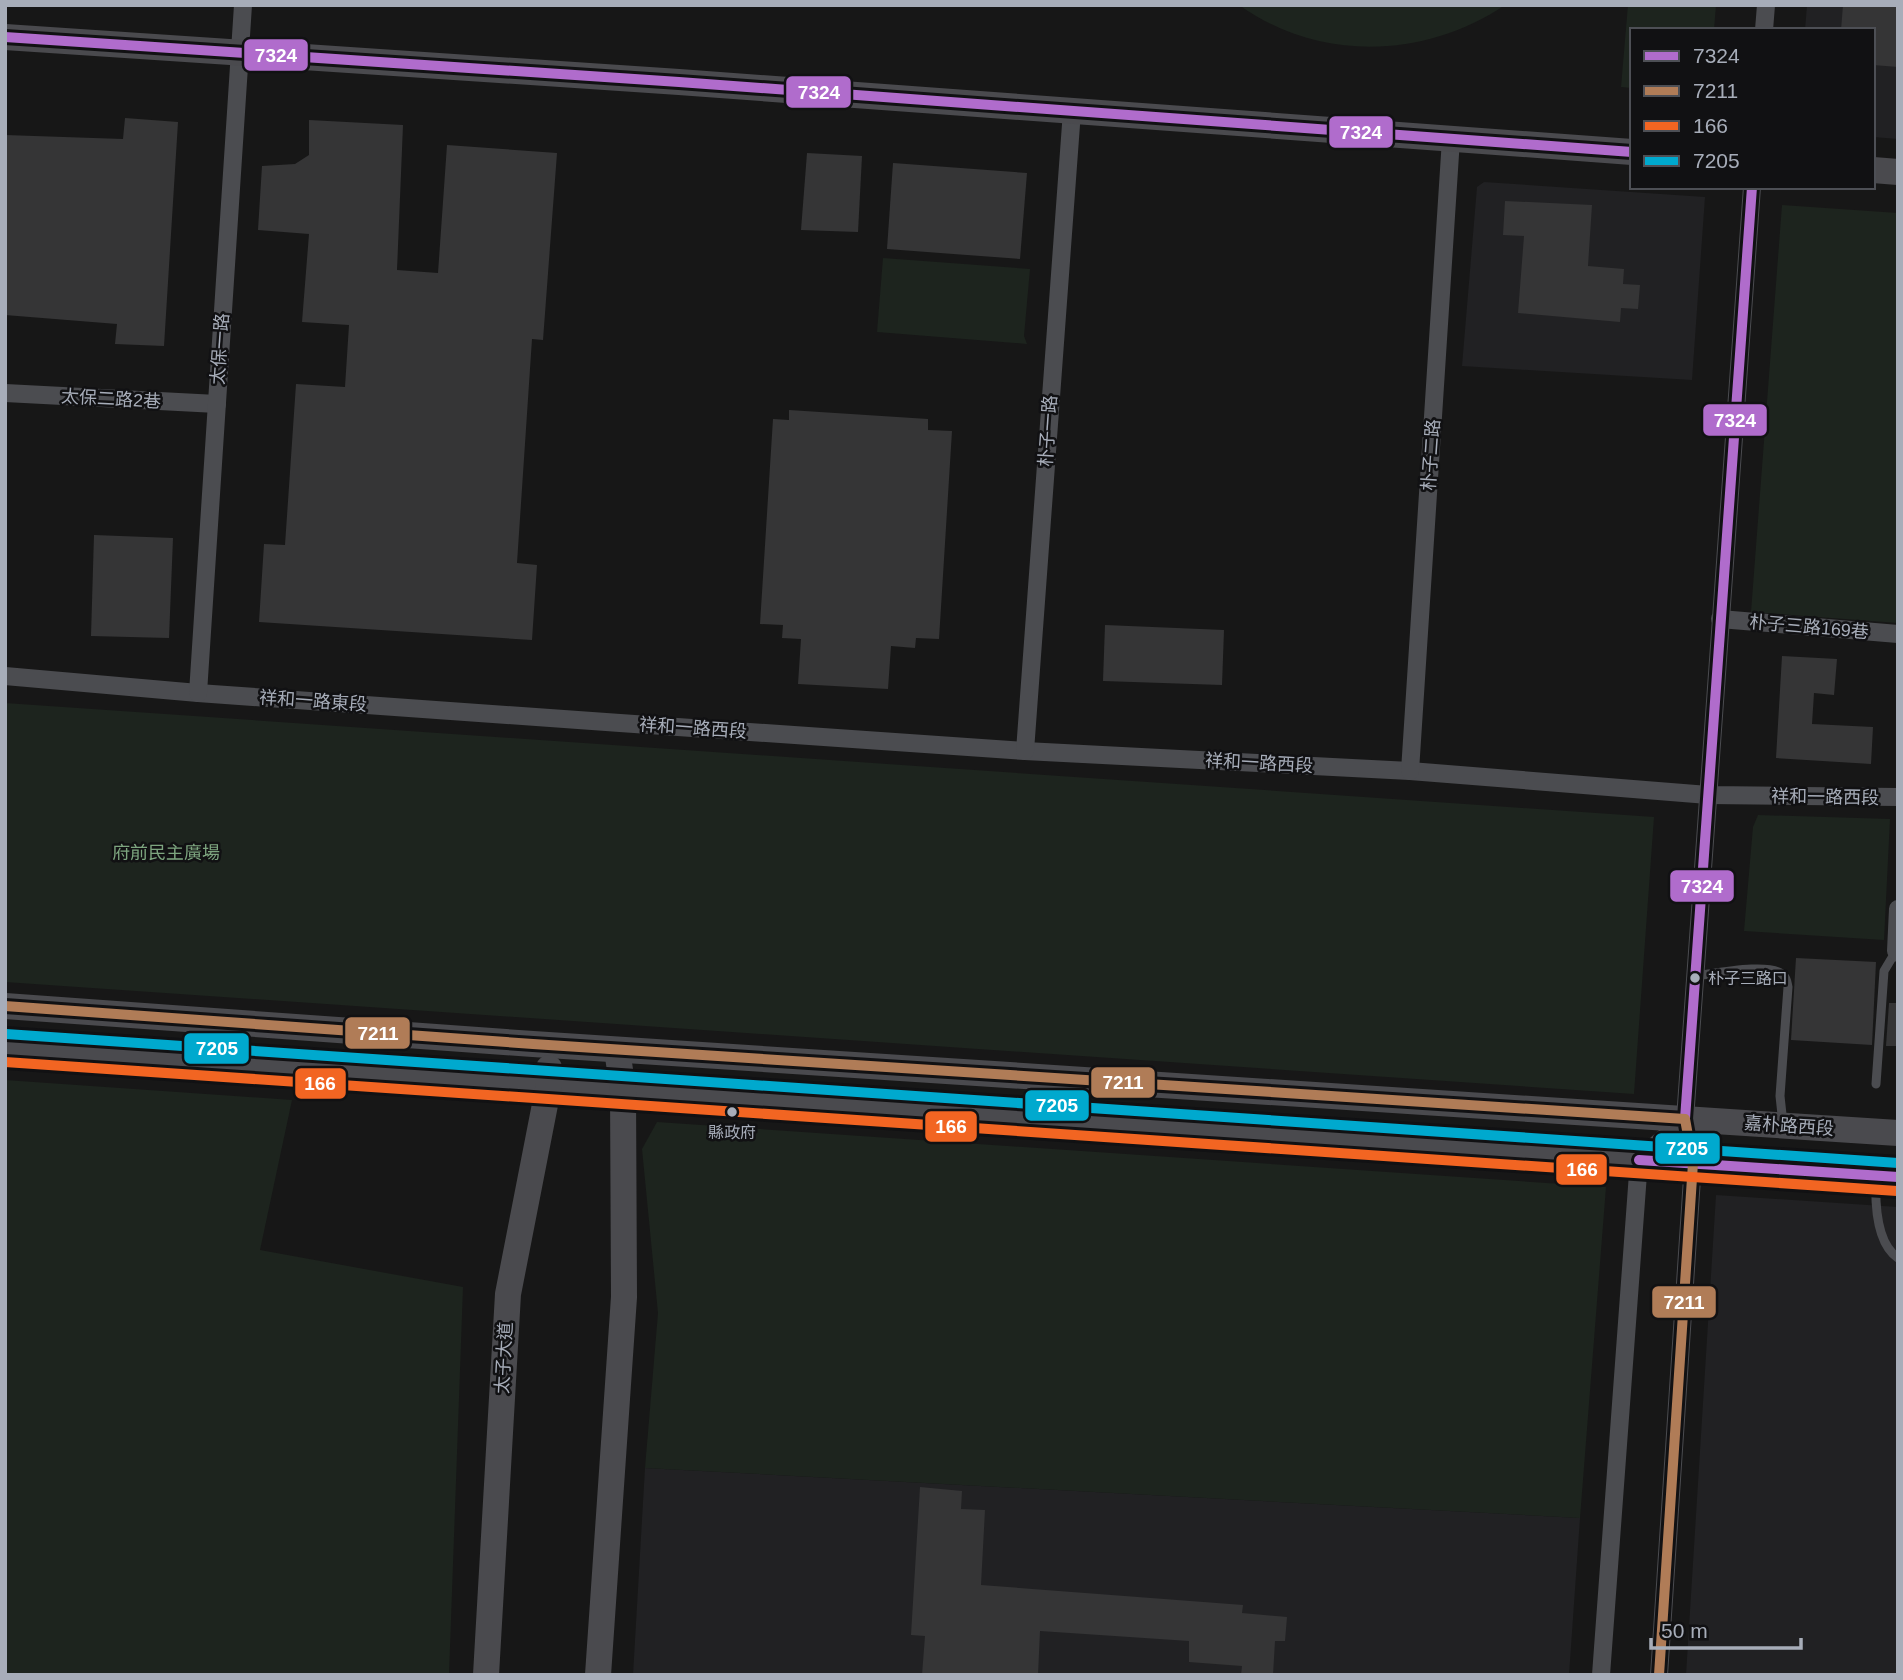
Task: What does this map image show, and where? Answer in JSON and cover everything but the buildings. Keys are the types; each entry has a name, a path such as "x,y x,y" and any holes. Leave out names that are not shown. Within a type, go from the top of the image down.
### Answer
{"main road":[{"path":"5,37 679,82 1630,152"},
{"path":"1875,170 1898,172"},
{"name":"嘉朴路西段","path":"5,1006 549,1045 1898,1133"},
{"name":"太子大道","path":"486,1675 508,1294 549,1084 549,1045"},
{"path":"5,1048 1887,1176"},
{"path":"598,1675 624,1297 623,1090 617,1049"}],"street":[{"name":"太保一路","path":"198,693 243,5"},
{"path":"1764,28 1766,5"},
{"name":"朴子一路","path":"1025,751 1072,111"},
{"name":"朴子二路","path":"1410,771 1451,139"},
{"path":"1658,1675 1693,1163 1685,1119 1752,189"},
{"name":"太保二路2巷","path":"5,393 217,404"},
{"name":"朴子三路169巷","path":"1720,619 1898,634"},
{"name":"祥和一路東段","path":"5,676 198,693 620,723"},
{"name":"祥和一路西段","path":"620,723 1025,751 1410,771 1707,795 1898,797"},
{"path":"1897,952 1898,909"},
{"path":"1601,1675 1639,1160 1685,1119"}],"lane":[{"path":"1876,1084 1884,971 1897,952"},
{"path":"1695,976 1764,968 1776,970 1784,976 1788,987 1780,1096 1784,1126"},
{"path":"1887,1176 1875,1199 1882,1236 1892,1254 1898,1258"}],"shaded area":[{"path":"1807,5 1898,5 1898,139 1875,137 1875,28 1805,28"},
{"path":"1484,182 1705,197 1692,380 1462,366 1477,187"},
{"path":"1716,1195 1898,1207 1898,1675 1686,1675"},
{"path":"645,1468 1580,1518 1569,1675 633,1675"}],"green space":[{"path":"1239,5 1505,5 1474,23 1441,36 1407,44 1372,47 1303,37 1270,24"},
{"path":"1628,5 1716,5 1714,28 1630,28 1630,88 1621,87"},
{"path":"1782,205 1898,213 1898,623 1751,612"},
{"path":"883,258 1030,269 1024,336 1027,344 877,332"},
{"name":"府前民主廣場","path":"5,703 1654,817 1634,1094 5,982"},
{"path":"1758,815 1890,819 1884,940 1744,931 1753,827"},
{"path":"5,1080 292,1100 260,1250 463,1287 449,1675 5,1675"},
{"path":"657,1122 1606,1187 1580,1518 645,1468 658,1313 642,1149"}],"transit line":[{"name":"7324","path":"5,37 679,82 1630,152"},
{"name":"7324","path":"1685,1119 1752,189"},
{"name":"7211","path":"5,1006 533,1044 1685,1119 1693,1163 1659,1675"},
{"name":"7205","path":"6,1034 1898,1163"},
{"name":"166","path":"5,1062 1897,1191"},
{"name":"7324","path":"1639,1160 1898,1177"}],"place":[{"name":"朴子三路口","path":"1695,978"},
{"name":"縣政府","path":"732,1112"}]}
